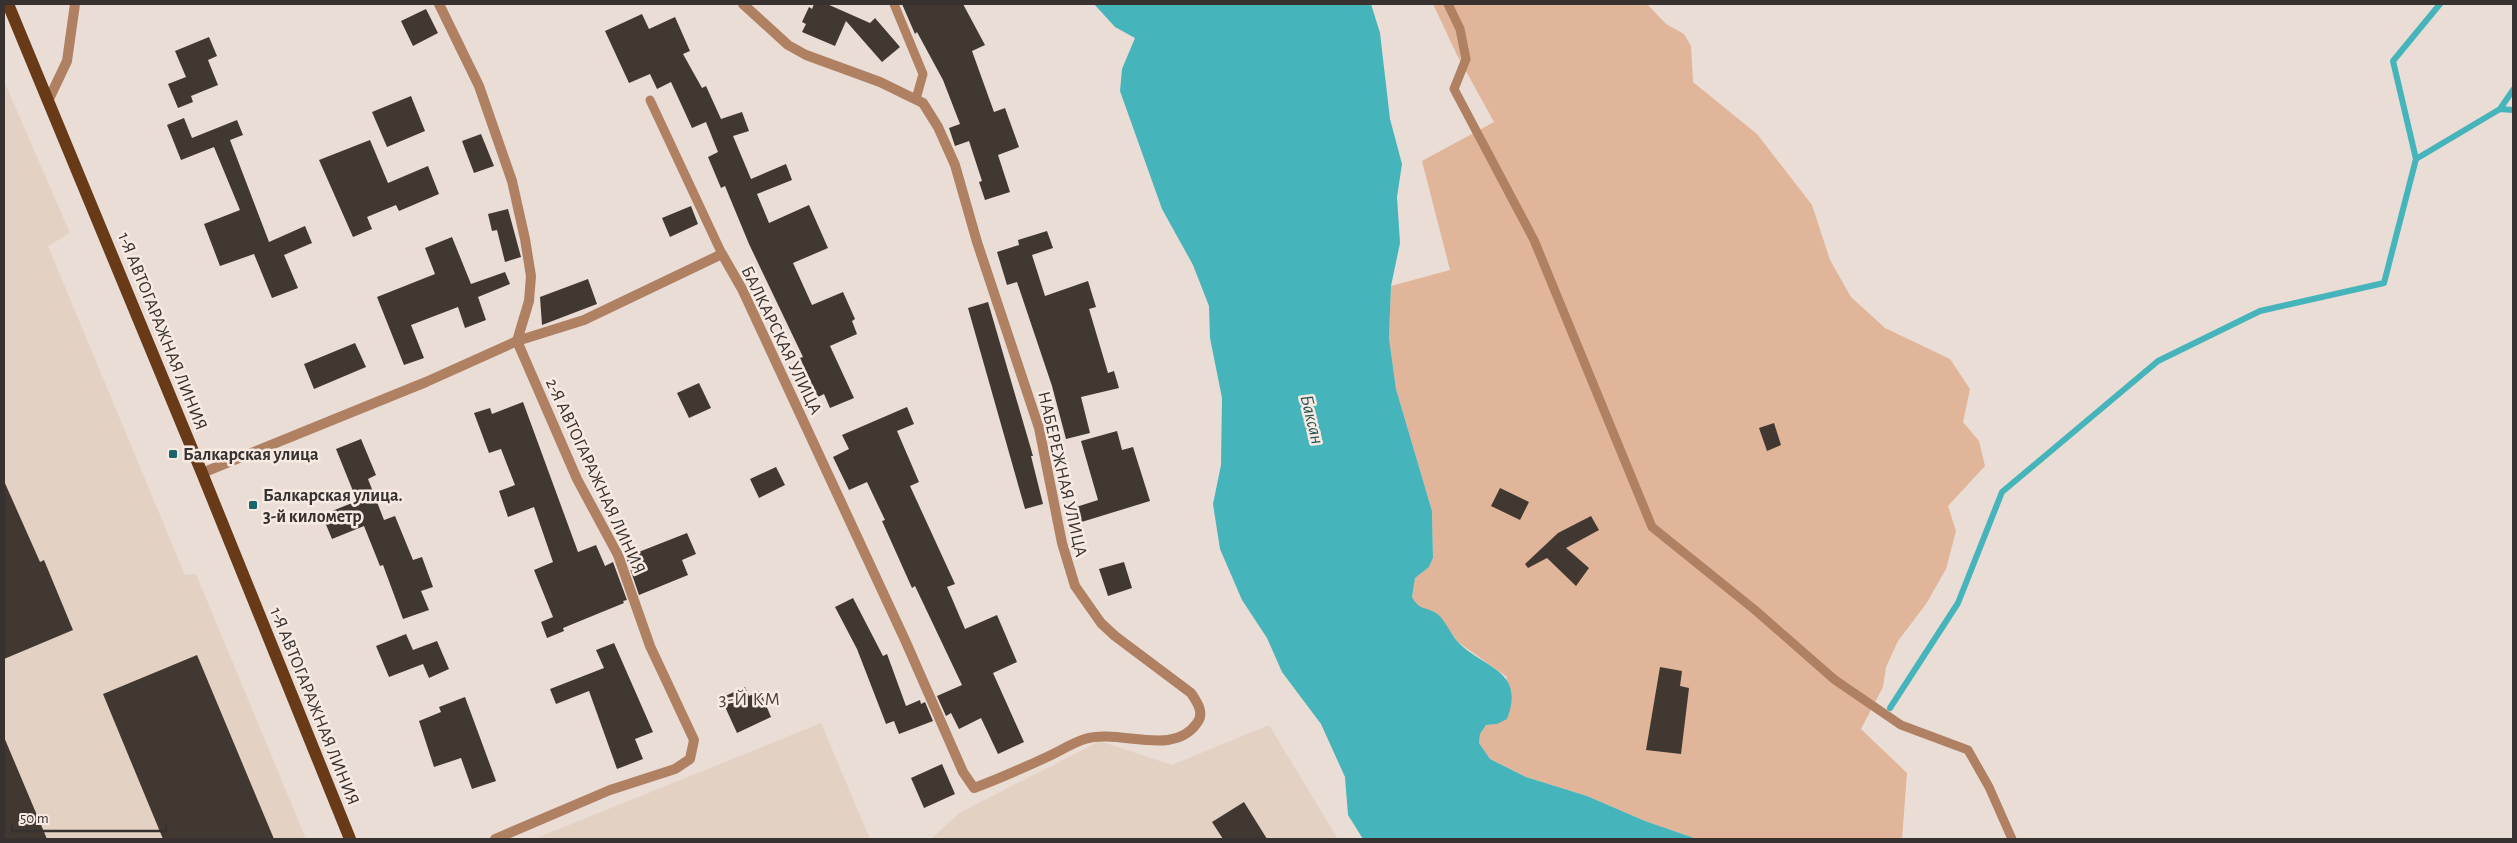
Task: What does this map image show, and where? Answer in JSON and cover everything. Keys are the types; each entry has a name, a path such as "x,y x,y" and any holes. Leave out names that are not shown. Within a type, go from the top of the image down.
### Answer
{"main road":[{"name":"1-Я АВТОГАРАЖНАЯ ЛИНИЯ","path":"8,4 49,99 350,839"}],"street":[{"path":"49,99 67,60 75,4"},
{"path":"439,4 479,86 512,181 523,229 530,276 529,301 517,341"},
{"name":"НАБЕРЕЖНАЯ УЛИЦА","path":"743,4 788,45 806,55 880,82 923,103 938,127 955,165 977,242 1039,428 1062,543 1075,586 1101,623 1115,636 1191,692 1199,704 1200,720 1193,729 1183,735 1150,741 1102,736 1085,739 974,788"},
{"name":"БАЛКАРСКАЯ УЛИЦА","path":"202,473 426,382 517,341 584,320 722,254 742,289 901,632 963,772 974,788"},
{"name":"2-Я АВТОГАРАЖНАЯ ЛИНИЯ","path":"496,839 610,790 675,769 690,759 694,740 650,646 618,555 577,479 517,341"}],"lane":[{"path":"894,4 922,74 916,99"},
{"path":"1448,4 1460,29 1466,59 1454,89 1534,240 1652,527 1755,610 1835,680 1902,725 1968,750 1989,787 2012,839"},
{"path":"650,100 722,254"}],"shaded area":[{"path":"1433,4 1647,4 1666,24 1684,34 1691,46 1693,82 1757,134 1812,205 1830,260 1851,297 1885,328 1950,359 1970,389 1963,422 1979,441 1985,466 1948,506 1956,531 1946,569 1926,604 1898,641 1886,667 1883,687 1861,729 1907,773 1902,839 1697,839 1645,821 1587,796 1526,777 1490,759 1479,743 1480,734 1486,725 1497,724 1507,677 1458,642 1437,614 1418,607 1412,597 1415,578 1429,567 1433,558 1432,511 1396,389 1389,338 1391,286 1450,270 1422,161 1494,122 1457,55"},
{"path":"4,81 70,233 48,246 185,575 196,574 306,839 4,839"},
{"path":"821,723 870,839 534,839 688,777"},
{"path":"1269,725 1338,839 931,839 959,813 1100,741 1172,765"}],"water":[{"name":"Баксан","path":"1094,4 1371,4 1380,33 1390,119 1402,164 1397,197 1400,243 1391,286 1389,338 1396,389 1432,511 1433,558 1429,567 1415,578 1412,597 1420,606 1436,613 1445,622 1457,641 1467,650 1499,672 1511,690 1511,702 1507,719 1497,724 1486,725 1480,734 1479,743 1490,759 1526,777 1587,796 1645,821 1697,839 1363,839 1348,815 1345,777 1321,724 1282,672 1267,638 1242,600 1220,549 1213,504 1221,465 1222,398 1210,338 1209,306 1193,265 1162,209 1120,91 1122,69 1135,38 1115,27"}],"building":[{"path":"814,4 827,4 870,23 875,18 900,47 882,62 846,21 835,46 802,32 806,24 802,22 809,7 812,9"},
{"path":"902,4 963,4 985,45 972,51 994,112 1005,108 1019,147 998,155 1010,192 985,200 979,182 982,181 969,141 955,146 949,128 960,124 943,80 917,32 915,34"},
{"path":"426,9 438,33 413,46 401,21"},
{"path":"642,14 649,29 675,17 690,51 683,54 702,88 706,86 721,119 742,112 749,131 733,136 751,179 786,164 792,180 757,194 769,223 809,205 828,248 793,263 812,305 843,292 855,319 852,321 857,334 830,346 854,398 830,408 824,394 818,397 800,358 803,357 749,244 725,186 721,188 708,157 718,152 706,122 692,128 671,82 657,89 650,74 629,83 605,31"},
{"path":"209,37 217,56 208,60 218,85 191,96 193,102 178,108 168,84 186,77 175,51"},
{"path":"411,96 425,131 387,147 372,112"},
{"path":"184,118 192,138 237,120 243,135 230,140 269,242 305,226 312,243 284,255 298,288 272,298 254,254 220,266 204,224 240,210 214,147 181,160 167,125"},
{"path":"481,134 494,166 474,173 462,141"},
{"path":"370,140 388,183 428,166 439,194 399,211 396,205 367,217 372,229 353,237 319,160"},
{"path":"691,206 698,224 670,237 662,218"},
{"path":"508,209 521,257 505,262 497,230 492,231 488,214"},
{"path":"1047,231 1053,248 1032,255 1045,296 1088,281 1096,307 1089,309 1108,373 1114,371 1119,388 1081,397 1090,433 1066,439 1052,386 1017,282 1007,285 997,252 1019,245 1018,240"},
{"path":"452,237 471,284 505,272 510,284 478,297 486,320 465,328 458,307 411,325 424,358 404,365 377,297 435,274 425,248"},
{"path":"588,279 597,304 542,325 540,297"},
{"path":"988,302 1033,456 1031,456 1043,504 1025,509 968,308"},
{"path":"355,343 366,367 314,389 304,364"},
{"path":"699,383 711,408 689,418 677,393"},
{"path":"523,402 578,552 596,545 605,566 613,562 627,600 623,601 624,603 563,628 564,631 547,638 541,622 553,617 534,570 553,562 534,507 508,517 499,491 515,485 501,449 489,453 474,413 490,408 492,414"},
{"path":"907,407 914,424 897,431 919,482 910,486 955,584 947,587 965,629 997,615 1017,662 993,673 1024,742 998,754 981,718 959,729 951,713 946,716 937,696 962,685 915,586 912,588 882,521 885,520 867,482 849,490 833,457 849,449 842,435"},
{"path":"1774,423 1781,445 1767,451 1759,428"},
{"path":"1117,431 1122,450 1133,447 1150,501 1075,524 1070,509 1098,500 1081,441"},
{"path":"361,439 376,475 368,479 384,520 395,516 413,560 422,557 433,587 421,591 429,610 403,619 383,565 380,566 364,526 332,539 322,515 357,501 336,449"},
{"path":"776,467 785,485 759,498 750,479"},
{"path":"4,481 40,562 44,560 73,630 4,659"},
{"path":"1500,488 1529,502 1520,520 1491,506"},
{"path":"1591,516 1599,530 1566,548 1589,568 1576,586 1547,558 1528,568 1525,564 1558,533"},
{"path":"687,533 696,554 682,560 688,575 639,595 626,557"},
{"path":"1124,562 1132,588 1108,596 1099,569"},
{"path":"853,598 883,656 887,654 906,706 920,700 921,704 925,702 933,721 899,734 894,721 886,724 857,649 835,607"},
{"path":"406,634 413,650 437,641 449,669 429,678 423,664 389,677 376,646"},
{"path":"614,643 653,732 635,739 643,759 617,769 589,691 556,704 550,689 604,668 596,650"},
{"path":"197,655 274,839 163,839 103,694"},
{"path":"1660,667 1682,671 1680,686 1689,688 1681,754 1646,750"},
{"path":"745,687 749,696 760,691 771,717 737,733 721,698"},
{"path":"465,697 496,781 472,789 461,758 434,767 419,721 441,712 439,707"},
{"path":"4,737 47,839 4,839"},
{"path":"942,764 955,794 924,808 911,778"},
{"path":"1244,802 1267,839 1223,839 1212,822"}],"waterway":[{"path":"2416,159 2393,61 2440,4"},
{"path":"2500,109 2513,90"},
{"path":"1890,708 1958,603 2002,492 2158,361 2260,311 2384,283 2416,159 2500,109 2513,110"}],"place":[{"name":"Балкарская улица","path":"173,454"},
{"name":"Балкарская улица. 3-й километр","path":"253,505"}],"district":[{"name":"3-Й КМ","path":"750,698"}]}
